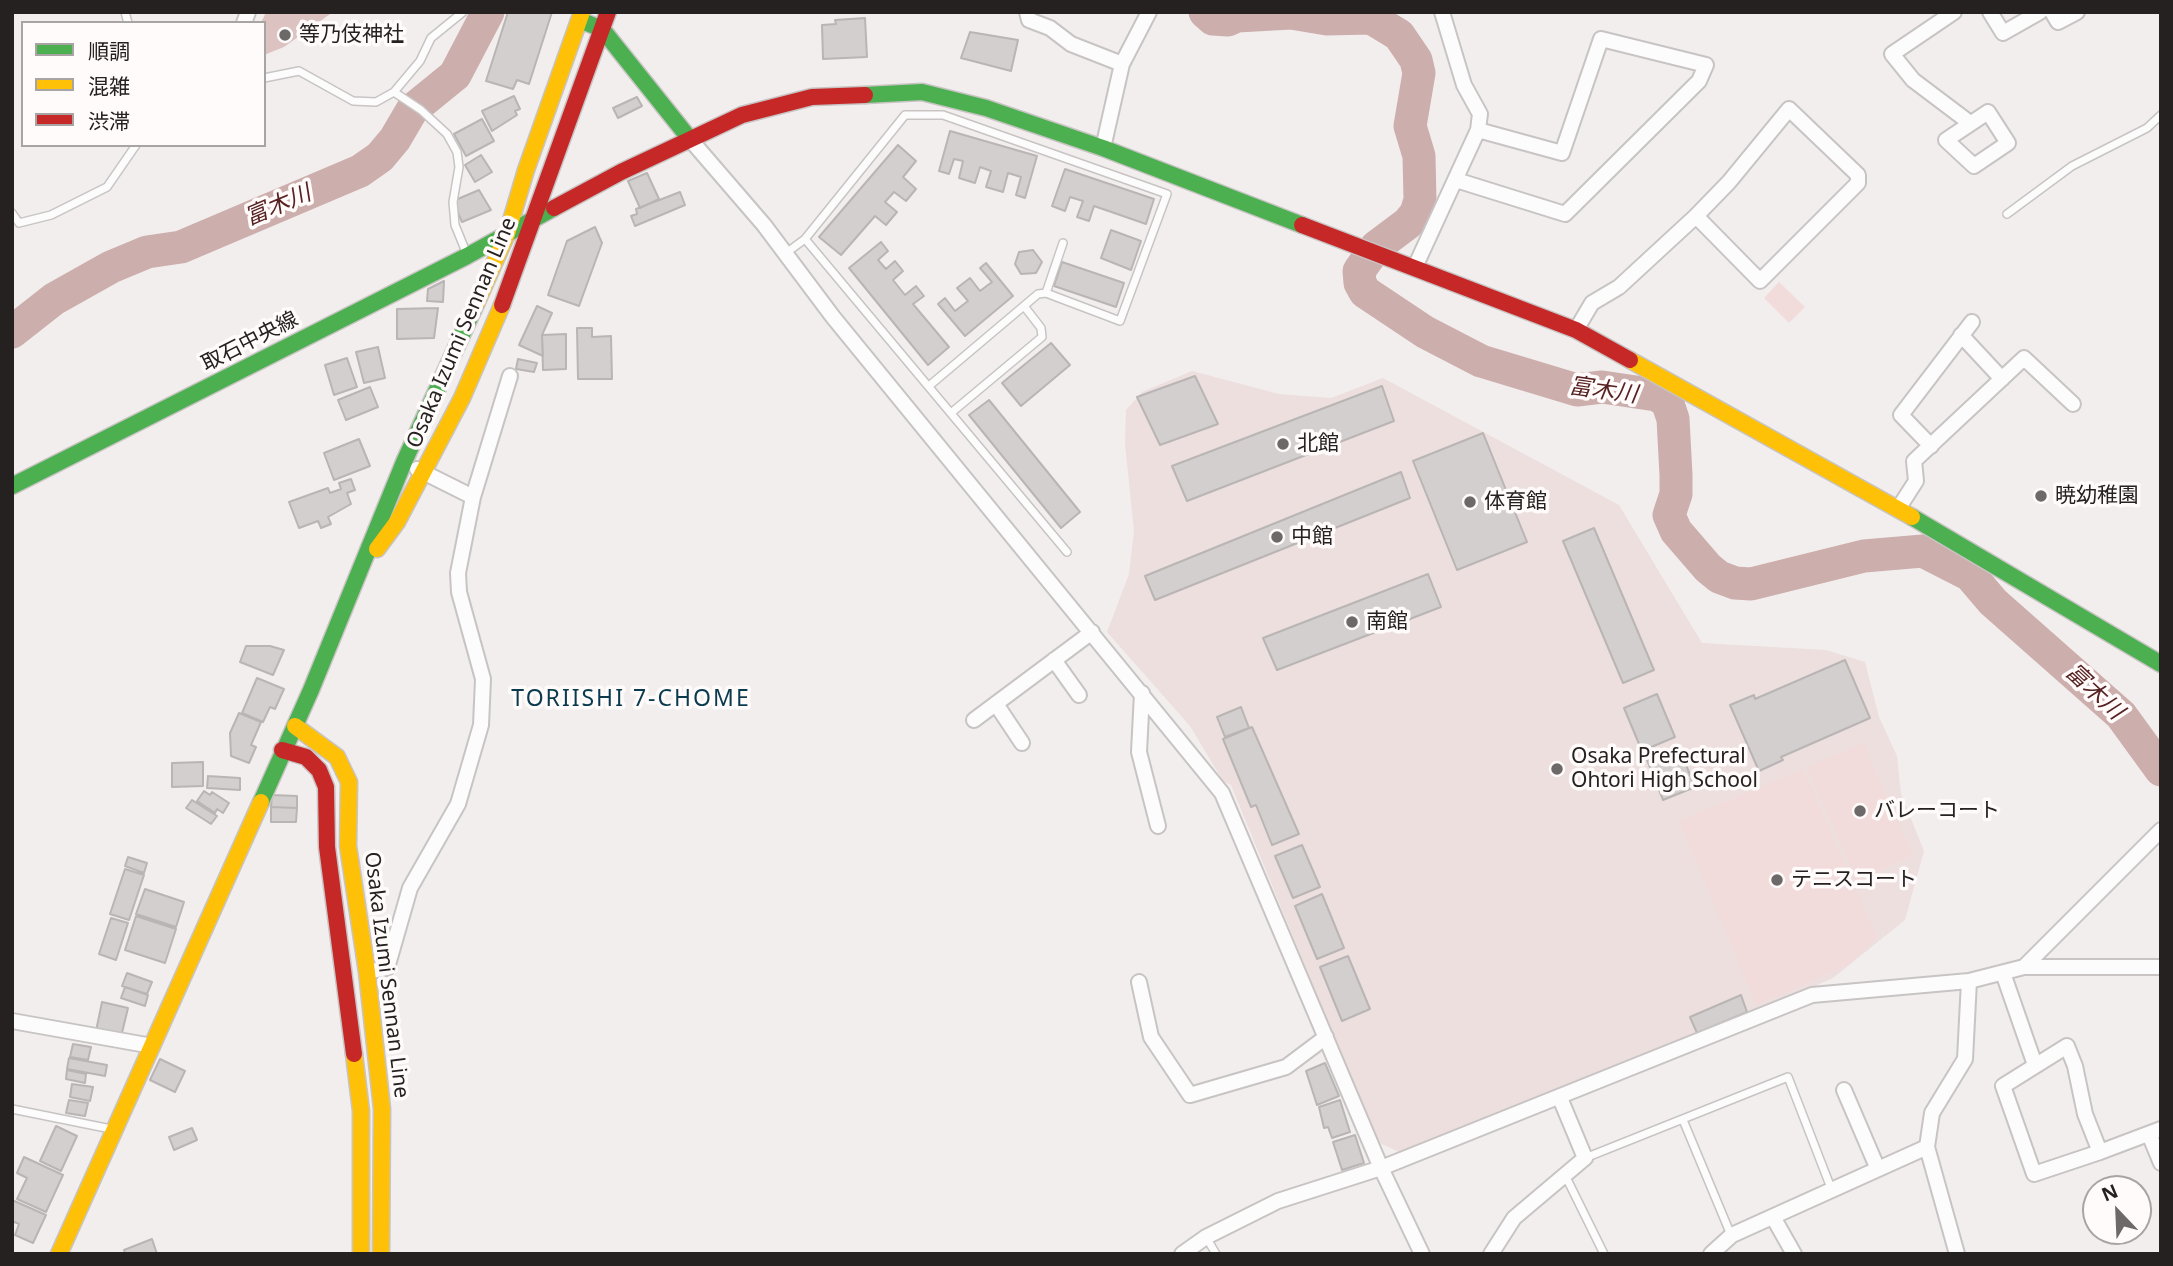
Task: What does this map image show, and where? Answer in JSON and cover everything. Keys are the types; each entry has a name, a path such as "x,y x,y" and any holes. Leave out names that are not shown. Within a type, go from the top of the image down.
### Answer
{"main road":[{"name":"Osaka Izumi Sennan Line","path":"356,577 397,522 462,398 515,275 608,12"},
{"name":"Osaka Izumi Sennan Line","path":"60,1254 282,750 295,726 404,462 507,234 526,170 581,16"},
{"path":"581,16 602,29 689,138"},
{"name":"取石中央線","path":"12,486 467,256 536,216 741,114 812,97 922,92 986,108 1103,148 1576,330 1898,509 2161,664"},
{"name":"Osaka Izumi Sennan Line","path":"295,726 337,757 349,782 348,846 367,972 382,1109 381,1254"},
{"name":"Osaka Izumi Sennan Line","path":"282,750 306,757 319,770 326,787 327,847 361,1111 361,1254"}],"street":[{"path":"1027,12 1029,20 1050,28 1071,44 1122,64"},
{"path":"1103,148 1122,64 1149,12"},
{"path":"1415,268 1478,130 1480,114 1464,85 1441,12"},
{"path":"1954,12 1892,54 1913,80 1970,123"},
{"path":"1990,12 2003,33 2040,12"},
{"path":"2052,12 2059,22 2077,12"},
{"path":"1456,180 1565,214 1699,81 1706,65 1601,39 1562,153 1478,130"},
{"path":"1576,330 1592,303 1619,286 1729,182 1788,109 1858,175 1858,183 1760,281 1696,216"},
{"path":"689,138 1222,793 1381,1168 1422,1254"},
{"path":"1931,446 1901,415 1972,322"},
{"path":"1961,335 2002,379"},
{"path":"1898,509 1916,481 1914,461 2024,358 2073,404"},
{"path":"367,972 387,968 410,888 458,804 481,725 483,679 458,592 458,573 473,497 509,376"},
{"path":"404,462 473,497"},
{"path":"974,720 1092,632"},
{"path":"1054,660 1079,695"},
{"path":"1142,693 1139,752 1157,826"},
{"path":"996,704 1022,743"},
{"path":"2024,967 2161,830"},
{"path":"1182,1254 1206,1237 1278,1201 1381,1168 1812,995 1969,981 2024,967 2161,967"},
{"path":"2003,973 2035,1065"},
{"path":"1957,1254 1927,1147 1932,1113 1965,1059 1969,981"},
{"path":"1139,982 1151,1037 1190,1095 1286,1067 1326,1037"},
{"path":"12,1021 152,1046"},
{"path":"2100,1152 2085,1114 2075,1066 2067,1046 2003,1086 2034,1174 2100,1152 2155,1131 2161,1163"},
{"path":"1844,1090 1877,1167"},
{"path":"1491,1254 1514,1218 1585,1158 1560,1098"},
{"path":"1712,1254 1731,1236 1830,1188 1927,1147"},
{"path":"1773,1217 1794,1254"}],"lane":[{"path":"266,78 299,71 353,100 362,103 376,102 394,92 420,61 431,38 463,12"},
{"path":"394,92 421,110 447,134 457,152 459,167 453,202 456,225 467,256"},
{"path":"785,254 805,239 905,115 943,115 1167,194"},
{"path":"2007,214 2072,166 2147,128 2161,115"},
{"path":"12,213 19,223 51,215 107,187 135,147"},
{"path":"929,386 1038,295 1046,293 1120,321 1175,175"},
{"path":"805,239 1067,552"},
{"path":"1046,293 1063,243"},
{"path":"951,413 1042,337 1041,328 1024,306"},
{"path":"1585,1158 1788,1077 1830,1188"},
{"path":"12,1109 115,1130"},
{"path":"1683,1120 1731,1236"},
{"path":"1565,1174 1604,1254"},
{"path":"1206,1237 1216,1254"}],"shaded area":[{"name":"等乃伎神社","path":"266,12 333,12 284,47 266,54 266,21 262,21"},
{"path":"1779,282 1805,307 1789,323 1764,298"},
{"name":"Osaka Prefectural Ohtori High School","path":"1192,371 1279,394 1331,398 1383,378 1619,505 1702,643 1826,650 1865,662 1879,717 1897,756 1901,794 1924,851 1905,920 1833,978 1799,993 1406,1155 1377,1142 1231,785 1223,781 1190,726 1107,632 1129,574 1134,531 1125,444 1126,410 1142,392"},
{"name":"バレーコート","path":"1863,743 1913,855 1857,881 1807,767"},
{"name":"テニスコート","path":"1803,769 1877,938 1846,966 1757,1005 1679,821"}],"building":[{"path":"508,12 552,12 529,84 517,80 513,89 486,81"},
{"path":"865,18 867,57 823,59 822,25 836,24 835,20"},
{"path":"970,32 1018,40 1011,71 961,58"},
{"path":"514,96 520,109 515,111 517,115 492,131 482,111"},
{"path":"637,97 642,106 618,118 613,108"},
{"path":"482,119 494,141 466,156 454,134"},
{"path":"950,131 1037,156 1025,198 1016,195 1021,177 1008,173 1003,192 986,187 991,171 980,167 975,183 959,178 963,161 954,159 949,174 939,171"},
{"path":"898,145 916,161 903,177 916,189 906,201 894,192 885,202 897,212 886,225 875,216 841,255 819,237"},
{"path":"481,155 492,172 475,182 465,165"},
{"path":"1065,169 1154,199 1146,224 1094,206 1089,221 1077,217 1083,201 1070,197 1065,211 1052,206"},
{"path":"647,173 659,199 640,208 628,181"},
{"path":"479,190 491,210 462,222 453,201"},
{"path":"680,192 685,205 635,226 631,216 637,214 636,209"},
{"path":"595,227 602,243 579,306 548,295 567,241"},
{"path":"1111,230 1141,241 1131,270 1101,258"},
{"path":"881,242 888,251 878,260 886,269 895,261 903,271 893,280 905,295 916,286 924,296 913,304 949,347 928,365 849,268"},
{"path":"1033,250 1042,262 1036,273 1021,274 1015,264 1019,252"},
{"path":"1062,262 1124,283 1116,307 1054,286"},
{"path":"986,263 1013,296 965,336 938,304 945,298 955,311 968,301 957,288 970,278 980,291 992,282 980,268"},
{"path":"444,281 443,302 427,301 428,289"},
{"path":"537,306 552,313 542,335 543,356 519,345"},
{"path":"438,308 434,338 397,339 397,309"},
{"path":"577,328 592,328 592,337 611,336 612,379 578,379"},
{"path":"566,334 566,369 543,370 542,335"},
{"path":"1051,343 1070,365 1021,406 1002,383"},
{"path":"378,347 385,378 364,383 356,352"},
{"path":"347,358 357,387 334,395 325,365"},
{"path":"518,359 537,363 534,372 516,369"},
{"path":"1195,376 1218,424 1160,445 1137,397"},
{"name":"北館","path":"1382,386 1394,421 1187,501 1172,466"},
{"path":"370,387 378,407 346,420 338,400"},
{"path":"989,400 1080,512 1061,528 969,415"},
{"name":"体育館","path":"1483,433 1527,542 1457,570 1413,461"},
{"path":"359,439 370,466 334,480 324,453"},
{"name":"中館","path":"1401,472 1410,498 1155,600 1145,576"},
{"path":"351,479 355,490 347,493 351,504 328,517 331,524 321,528 318,521 299,528 289,502 328,488 330,493 341,489 339,483"},
{"path":"1594,528 1654,670 1623,683 1563,541"},
{"name":"南館","path":"1428,574 1441,607 1277,670 1263,638"},
{"path":"246,646 270,646 284,650 273,675 240,662"},
{"path":"1845,660 1870,718 1781,757 1783,760 1759,771 1730,705 1754,695 1755,699"},
{"path":"257,678 284,689 275,709 270,707 263,722 242,713"},
{"path":"1657,694 1675,737 1642,751 1624,708"},
{"path":"1241,707 1249,728 1225,737 1217,717"},
{"path":"239,713 261,722 251,745 256,747 249,763 231,756 230,733"},
{"path":"1252,727 1299,834 1272,845 1256,805 1251,807 1223,739"},
{"path":"1679,748 1695,787 1663,800 1647,760"},
{"path":"203,762 203,786 172,787 172,763"},
{"path":"208,776 240,778 240,790 207,788"},
{"path":"204,791 210,795 212,792 229,803 223,813 217,809 215,813 197,801"},
{"path":"272,795 297,796 297,808 271,807"},
{"path":"192,800 217,816 211,824 186,808"},
{"path":"271,807 297,808 296,822 271,822"},
{"path":"1302,845 1320,887 1293,898 1275,856"},
{"path":"128,857 147,863 144,873 125,866"},
{"path":"125,869 144,875 129,920 110,914"},
{"path":"145,889 184,902 176,927 136,914"},
{"path":"1322,894 1344,948 1317,959 1295,906"},
{"path":"136,916 176,929 165,963 125,950"},
{"path":"111,918 128,923 116,960 99,954"},
{"path":"1348,956 1370,1009 1342,1021 1320,967"},
{"path":"127,973 152,982 147,994 122,986"},
{"path":"125,987 148,995 145,1006 121,998"},
{"path":"1741,995 1747,1012 1697,1033 1690,1017"},
{"path":"102,1002 128,1008 121,1037 96,1031"},
{"path":"73,1044 91,1047 88,1060 70,1057"},
{"path":"69,1058 107,1065 105,1076 67,1069"},
{"path":"160,1059 185,1071 175,1092 150,1080"},
{"path":"1325,1063 1339,1096 1317,1105 1306,1071"},
{"path":"67,1070 86,1074 85,1083 66,1079"},
{"path":"72,1084 93,1087 90,1101 70,1097"},
{"path":"69,1100 88,1103 85,1116 66,1113"},
{"path":"1340,1100 1350,1132 1332,1138 1328,1127 1324,1128 1319,1107"},
{"path":"56,1126 77,1136 61,1171 40,1161"},
{"path":"192,1128 197,1140 174,1150 169,1137"},
{"path":"1355,1135 1364,1163 1342,1170 1333,1142"},
{"path":"24,1157 63,1175 46,1212 17,1199 27,1178 17,1173"},
{"path":"12,1200 46,1215 33,1243 15,1235 19,1224 12,1221"},
{"path":"152,1239 157,1254 125,1254 124,1250"}],"waterway":[{"name":"富木川","path":"12,332 54,299 111,267 147,252 181,247 360,171 380,157 395,139 412,110 455,75 488,12"},
{"name":"富木川","path":"1205,12 1213,19 1228,20 1237,16 1291,13 1327,19 1371,18 1399,35 1416,60 1419,73 1410,126 1419,156 1420,200 1416,213 1408,223 1376,247 1359,271 1360,283 1365,292 1425,332 1481,361 1577,390 1602,387 1656,395 1667,401 1673,419 1676,475 1676,494 1669,515 1676,531 1719,577 1735,583 1751,584 1864,556 1923,551 1970,575 1993,602 2121,715 2161,770"}],"traffic: fast":[{"path":"587,23 602,29 689,138"},
{"path":"865,95 922,92 986,108 1103,148 1302,225"},
{"path":"12,486 467,256 554,208"},
{"path":"261,802 311,690 404,462 476,304"},
{"path":"1912,517 2161,664"}],"traffic: slow":[{"path":"476,304 507,234 526,170 582,12"},
{"path":"377,549 397,522 462,398 502,305"},
{"path":"1630,360 1912,517"},
{"path":"295,726 337,757 349,782 348,846 367,972 382,1109 381,1254"},
{"path":"59,1254 261,802"},
{"path":"354,1054 361,1111 361,1254"}],"traffic: jam":[{"path":"502,305 608,12"},
{"path":"554,208 621,172 742,115 812,97 865,95"},
{"path":"1302,225 1576,330 1630,360"},
{"path":"282,750 306,757 319,770 326,787 327,847 354,1054"}],"place":[{"name":"等乃伎神社","path":"285,35"},
{"name":"北館","path":"1283,444"},
{"name":"暁幼稚園","path":"2041,496"},
{"name":"体育館","path":"1470,502"},
{"name":"中館","path":"1277,537"},
{"name":"南館","path":"1352,622"},
{"name":"Osaka Prefectural Ohtori High School","path":"1557,769"},
{"name":"バレーコート","path":"1860,811"},
{"name":"テニスコート","path":"1777,880"}],"district":[{"name":"TORIISHI 7-CHOME","path":"631,699"}]}
